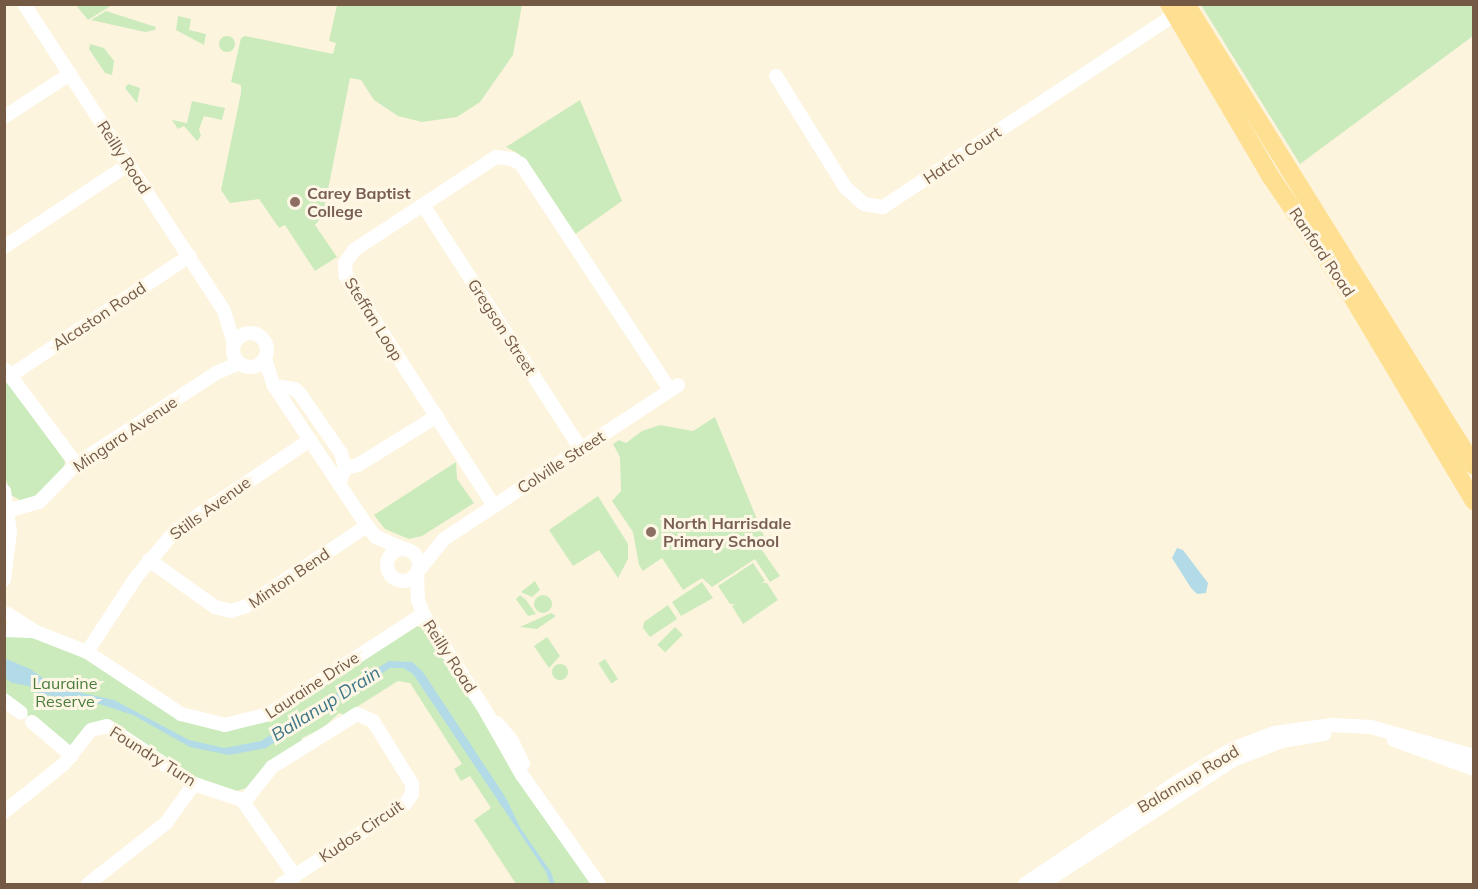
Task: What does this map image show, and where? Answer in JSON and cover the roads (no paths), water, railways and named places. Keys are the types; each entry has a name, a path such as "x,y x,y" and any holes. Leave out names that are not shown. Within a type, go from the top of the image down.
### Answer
{"main road":[{"name":"Ranford Road","path":"1179,7 1473,466"},
{"name":"Ranford Road","path":"1179,7 1271,177 1351,294 1473,501"}],"street":[{"name":"Reilly Road","path":"24,4 224,311 249,334"},
{"name":"Hatch Court","path":"776,76 845,187 864,204 883,207 1179,7"},
{"path":"4,117 70,74"},
{"name":"Steffan Loop","path":"494,506 345,276 345,268 354,250 496,157 521,164 674,387"},
{"path":"4,247 129,164"},
{"name":"Gregson Street","path":"423,205 581,449"},
{"name":"Alcaston Road","path":"7,372 189,256"},
{"name":"Reilly Road","path":"224,311 234,347"},
{"path":"249,334 266,344 259,363 239,363 234,347 249,334"},
{"name":"Mingara Avenue","path":"216,373 234,347"},
{"name":"Mingara Avenue","path":"7,512 43,499 76,464 216,373 239,363"},
{"path":"259,363 372,532 387,564 389,574 398,580 408,581 418,571 419,559 406,549 372,532"},
{"path":"7,372 76,464"},
{"path":"274,384 295,389 300,394 341,453 345,468 339,484"},
{"name":"Colville Street","path":"418,571 444,539 674,387"},
{"path":"345,468 358,465 437,416"},
{"name":"Stills Avenue","path":"87,652 149,560 184,523 310,440"},
{"path":"4,491 7,512 4,580"},
{"name":"Minton Bend","path":"149,560 215,607 231,611 246,606 372,532"},
{"name":"Colville Street","path":"406,549 444,539"},
{"path":"387,564 392,554 406,549"},
{"name":"Reilly Road","path":"418,571 418,600 423,614 485,710 512,741 553,815 599,885"},
{"name":"Reilly Road","path":"398,580 418,600"},
{"name":"Lauraine Drive","path":"5,614 36,632 87,652 181,714 207,723 237,724 268,714 423,614"},
{"path":"4,699 72,756"},
{"name":"Kudos Circuit","path":"244,802 272,768 351,716 362,714 373,721 409,777 412,794 405,804 282,885"},
{"name":"Foundry Turn","path":"4,812 72,756 91,730 106,726 194,784 244,802"},
{"name":"Balannup Road","path":"1042,885 1232,749 1296,728 1371,727 1473,756"},
{"name":"Balannup Road","path":"1025,885 1168,795 1247,753 1317,735 1360,735 1401,742 1473,769"},
{"path":"88,885 166,823 194,784"},
{"path":"244,802 295,876"}],"water":[{"path":"1177,548 1183,550 1208,583 1206,593 1197,594 1191,588 1172,558"},
{"name":"Ballanup Drain","path":"4,658 30,669 56,687 114,700 189,740 224,748 261,741 389,661 412,662 423,672 506,798 521,829 551,872 555,884 550,884 546,872 413,674 403,668 390,668 266,748 229,755 190,747 133,715 93,702 39,694 29,686 12,683 5,678"}],"place":[{"name":"Carey Baptist College","path":"295,202"},
{"name":"North Harrisdale Primary School","path":"651,532"}],"park label":[{"name":"Lauraine Reserve","path":"65,692"}]}
